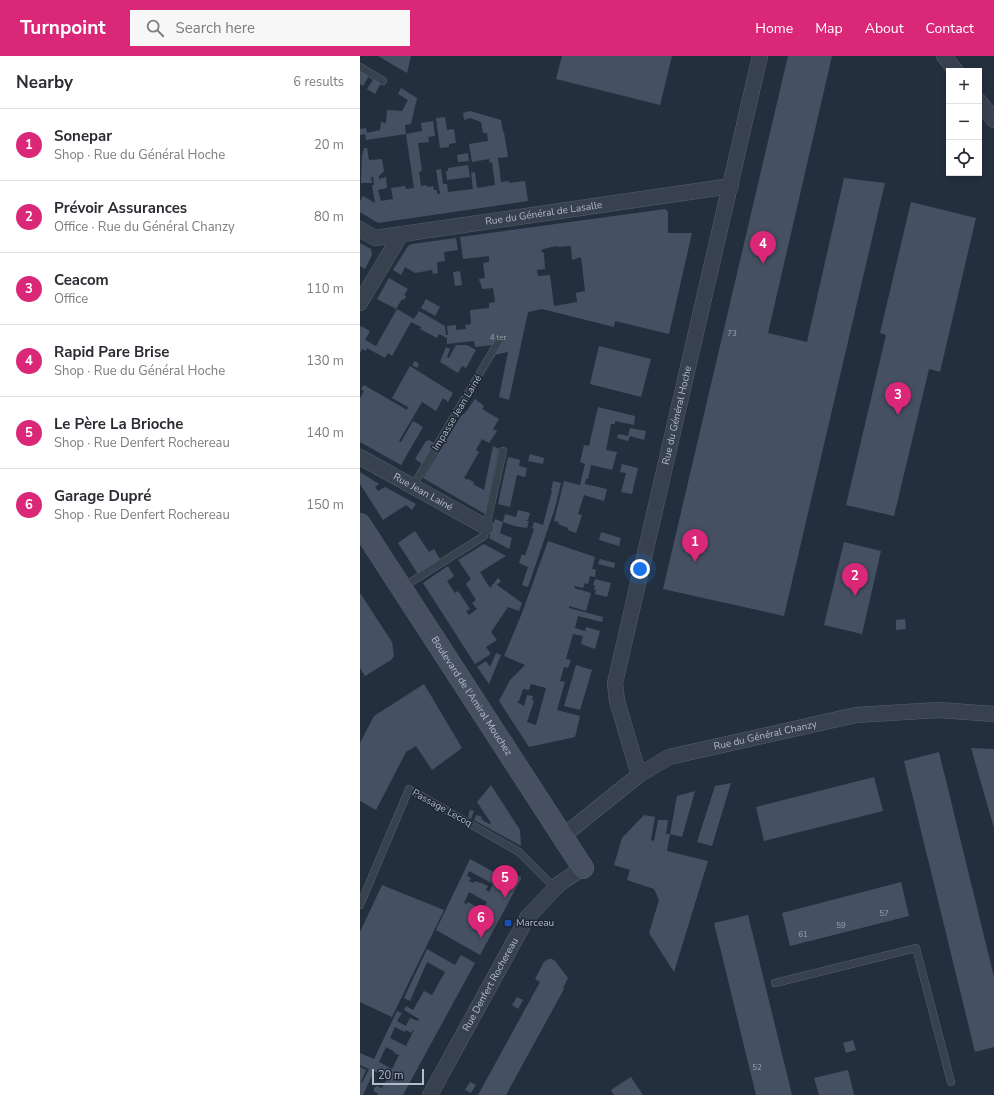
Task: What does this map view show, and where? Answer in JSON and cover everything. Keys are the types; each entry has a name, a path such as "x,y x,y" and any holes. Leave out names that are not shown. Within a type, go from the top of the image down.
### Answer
{"main road":[{"name":"Boulevard de l'Amiral Mouchez","path":"360,524 583,868"}],"street":[{"name":"Rue du Général Hoche","path":"639,775 617,701 615,683 760,56"},
{"path":"944,56 954,68"},
{"path":"981,104 994,120"},
{"name":"Rue du Général de Lasalle","path":"360,229 376,238 731,186"},
{"path":"360,303 401,234"},
{"name":"Rue Jean Lainé","path":"360,457 486,527"},
{"name":"Rue du Général Chanzy","path":"563,836 639,775 669,757 856,715 938,710 994,714"},
{"name":"Rue Denfert Rochereau","path":"430,1095 527,918 555,888 583,868"}],"lane":[{"path":"360,67 383,81"},
{"name":"Impasse Jean Lainé","path":"413,486 500,339"},
{"path":"401,588 484,536 503,451"},
{"name":"Passage Lecoq","path":"360,905 409,789 519,852 555,888"},
{"path":"775,983 916,948 951,1082"}],"building":[{"path":"378,56 411,56 407,73"},
{"path":"562,56 672,56 660,105 556,79"},
{"path":"788,56 832,56 768,333 807,342 844,178 885,183 784,616 663,589"},
{"path":"360,70 369,76 363,86 360,84"},
{"path":"374,78 381,83 375,94 367,89"},
{"path":"401,88 417,98 411,124 405,125 406,134 366,140 365,134 360,135 360,129 366,128 367,133 380,130 381,122 386,123 387,110 402,111 408,100 398,94"},
{"path":"470,111 501,120 508,157 498,158 501,182 509,181 509,183 525,181 528,201 378,223 360,212 360,201 363,196 375,203 372,185 374,185 373,177 371,177 372,183 361,183 362,156 364,148 367,148 369,160 382,159 384,171 379,176 379,179 386,177 387,188 378,190 381,201 393,199 391,188 405,186 406,189 414,188 406,134 422,131 421,123 433,121 435,136 428,137 429,142 418,143 422,171 419,172 421,186 433,186 434,190 437,190 437,194 440,194 436,170 441,169 443,184 447,184 448,192 473,189 471,173 475,172 477,188 495,185 492,162 490,163 489,159 472,162 469,144 488,141 487,133 483,133 481,122 470,118 464,120 463,113"},
{"path":"445,117 447,130 454,129 456,143 449,144 449,147 440,148 436,118"},
{"path":"468,153 469,161 458,162 457,155"},
{"path":"468,165 470,177 447,180 446,171 448,171 448,168"},
{"path":"911,202 976,218 940,372 929,369 894,516 846,505 886,335 880,333"},
{"path":"665,209 668,212 668,233 692,233 669,334 615,321 614,327 542,309 528,312 509,400 499,397 508,352 494,355 493,345 475,347 474,341 447,344 447,338 439,334 437,338 420,329 421,327 411,322 392,356 388,353 385,358 367,348 366,351 362,349 360,353 361,326 370,331 365,340 376,346 397,309 414,319 419,311 445,326 446,335 448,335 447,326 456,325 456,330 466,329 465,325 471,324 470,310 489,308 489,303 495,302 493,288 482,289 479,279 485,278 483,263 489,262 489,256 463,259 460,237","holes":["571,246 572,260 581,257 585,291 576,293 577,302 554,306 550,275 538,276 537,270 545,269 544,253 541,251 543,249"]},
{"path":"456,238 458,250 444,252 445,261 437,262 438,273 433,274 432,270 415,273 405,267 401,275 393,270 408,246 412,244"},
{"path":"360,243 371,249 372,255 365,269 360,266"},
{"path":"460,271 462,285 455,286 453,272"},
{"path":"389,278 408,289 404,295 406,296 404,300 402,299 396,309 377,299"},
{"path":"426,299 440,307 435,316 421,308"},
{"path":"456,345 467,345 476,350 466,368 462,366 458,373 440,362 446,347 450,349 447,357 449,358"},
{"path":"599,346 651,359 641,397 590,384"},
{"path":"415,361 419,364 417,368 412,365"},
{"path":"410,366 453,393 448,402 443,398 436,411 422,402 399,441 401,442 413,421 423,427 401,465 360,442 360,398 364,391 361,389 364,385 407,410 408,407 392,398"},
{"path":"475,399 484,406 482,409 499,419 493,429 497,431 489,443 482,439 476,450 479,452 464,478 474,482 473,484 484,490 493,446 499,449 485,514 423,478 461,416 466,412"},
{"path":"598,407 635,416 634,425 615,421 615,424 611,424 606,450 617,452 612,470 591,465 588,479 586,479 585,484 607,489 604,501 584,495 578,514 582,515 576,533 558,524 559,522 554,521 564,481 580,485 585,464 580,462 584,445 589,446"},
{"path":"630,428 646,431 644,440 630,436 628,441 617,438 618,434 628,436"},
{"path":"429,440 434,443 422,464 415,459 426,441"},
{"path":"530,454 544,458 543,464 528,461"},
{"path":"508,457 520,460 519,466 527,468 525,477 517,475 510,507 498,504"},
{"path":"622,464 638,468 632,494 621,492 626,473 620,472"},
{"path":"360,472 379,484 375,487 378,491 385,487 416,504 412,510 406,505 383,520 360,484"},
{"path":"553,481 561,483 555,508 528,587 522,585 528,567 519,563 522,554 525,556 534,529 532,528 534,522 543,525 552,491"},
{"path":"518,510 530,513 528,520 525,521 529,521 527,528 514,526 503,522 505,514 516,517"},
{"path":"495,519 503,522 500,533 512,538 509,549 489,538"},
{"path":"415,531 429,552 434,549 440,559 418,574 398,543"},
{"path":"601,532 621,538 619,546 599,540"},
{"path":"548,541 595,557 592,569 596,570 595,577 590,576 588,584 585,583 583,588 575,586 574,588 591,593 586,611 569,606 569,608 603,617 602,622 578,616 575,628 585,631 586,627 600,631 595,649 581,644 583,636 573,634 566,659 571,660 568,668 564,667 560,681 565,682 557,710 580,716 575,737 529,747 499,701 510,680 525,665 504,656 522,613","holes":["531,684 546,688 536,725 527,722 534,701 532,700 533,696 527,695 524,706 517,702 519,701 523,689 529,690"]},
{"path":"844,542 881,551 862,634 824,625"},
{"path":"484,544 506,556 480,572 490,588 498,578 501,581 497,585 522,603 519,611 508,607 491,632 497,640 486,647 491,654 475,664 423,583 448,566 454,576 447,581 455,593 458,591 470,609 466,611 469,615 477,609 472,603 476,600 466,584 471,579 458,560"},
{"path":"600,559 615,563 614,568 598,564"},
{"path":"595,579 611,583 607,597 595,594 595,585 593,585"},
{"path":"360,593 392,642 394,656 391,660 365,676 360,668"},
{"path":"905,619 906,629 896,630 896,620"},
{"path":"496,653 501,655 489,684 477,667 486,661 490,667"},
{"path":"576,665 592,670 580,710 564,706"},
{"path":"424,684 462,748 432,770 416,746 406,752 376,810 360,801 360,743 374,716"},
{"path":"971,748 994,749 994,828"},
{"path":"939,752 994,977 994,1047 975,1052 904,761"},
{"path":"874,777 883,811 764,841 756,807"},
{"path":"731,783 712,846 697,842 715,786"},
{"path":"491,785 520,830 521,846 474,820 476,815 482,817 481,819 489,824 491,823 477,802"},
{"path":"695,791 682,837 670,834 677,796"},
{"path":"470,810 474,811 471,819 468,817"},
{"path":"644,815 655,817 651,840 654,841 658,820 668,820 666,834 670,834 667,851 708,861 674,972 649,933 659,900 654,889 627,880 630,870 614,865 622,838"},
{"path":"470,859 499,875 503,867 521,877 480,955 436,930","holes":["469,871 493,884 489,892 486,890 488,886 475,881 474,883 469,881 471,878 467,876","469,892 487,902 480,916 477,915 480,909 468,902 467,904 464,903"]},
{"path":"901,882 909,916 790,946 782,913"},
{"path":"382,885 444,910 392,1017 360,1002 360,932"},
{"path":"748,915 792,1095 756,1095 714,923"},
{"path":"427,949 455,965 461,955 475,963 403,1095 378,1095 374,1091 374,1088 377,1086 382,1088 387,1078 374,1071 363,1095 360,1095 360,1067 366,1070 361,1082 362,1083 369,1069 360,1065 360,1053 374,1059 397,1011 402,1013 397,1021 406,1026 410,1018 418,1021 419,1019 404,1010 406,1006 413,1010 424,991 432,995 445,972 427,962 410,1001 404,998","holes":["395,1027 411,1033 414,1030 406,1046 390,1038","386,1047 399,1055 392,1069 379,1062"]},
{"path":"548,959 555,961 568,978 563,988 564,989 506,1095 478,1095 540,982 535,979 544,962"},
{"path":"517,997 523,1000 518,1009 512,1005"},
{"path":"853,1040 856,1050 846,1053 843,1043"},
{"path":"848,1070 854,1095 819,1095 814,1078"},
{"path":"631,1077 643,1095 614,1095 611,1090"},
{"path":"470,1082 476,1085 471,1093 465,1090"}],"place":[{"name":"Rapid Pare Brise","path":"763,264"},
{"name":"Ceacom","path":"898,415"},
{"name":"Sonepar","path":"695,562"},
{"name":"Prévoir Assurances","path":"855,596"},
{"name":"Le Père La Brioche","path":"505,898"},
{"name":"Marceau","path":"508,923"},
{"name":"Garage Dupré","path":"481,938"}]}
